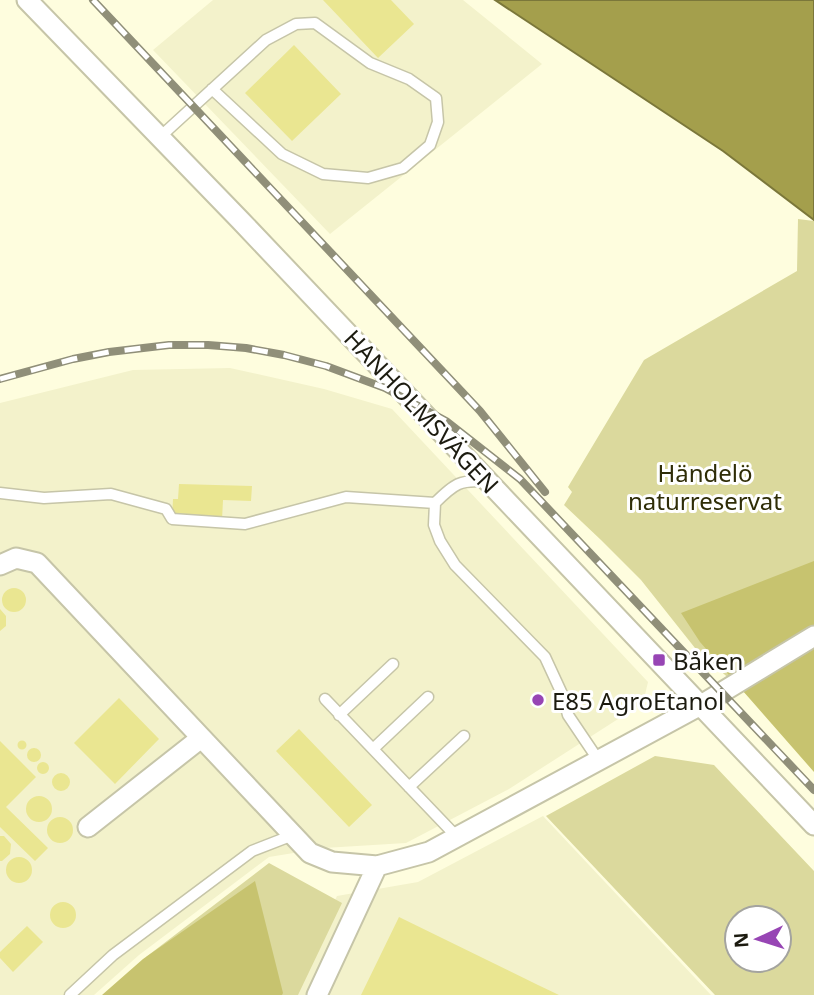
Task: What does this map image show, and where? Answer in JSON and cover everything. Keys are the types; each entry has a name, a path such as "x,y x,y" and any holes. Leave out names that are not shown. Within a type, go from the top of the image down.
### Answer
{"street":[{"name":"HANHOLMSVÄGEN","path":"27,0 814,825"},
{"path":"0,565 16,558 37,564 310,853 332,862 377,866 429,852 701,705 814,636"},
{"path":"88,827 201,738"},
{"path":"317,995 377,866"}],"lane":[{"path":"160,137 212,89 266,40 296,24 315,23 370,63 409,79 436,98 438,122 430,145 402,168 368,178 323,174 282,154 212,89"},
{"path":"488,482 470,480 456,485 435,503 434,525 440,541 455,565 544,657 563,696 568,715 599,761"},
{"path":"0,492 44,498 111,494 166,509 173,519 245,524 346,496 435,503"},
{"path":"339,715 393,664"},
{"path":"373,749 428,697"},
{"path":"325,699 457,837"},
{"path":"409,787 464,736"},
{"path":"70,995 113,955 252,851 293,835"}],"shaded area":[{"path":"213,0 463,0 542,64 330,234 153,50"},
{"path":"495,0 814,0 814,220 723,151"},
{"path":"230,368 324,389 392,409 648,682 643,703 509,789 406,843 324,848 269,857 139,955 94,995 0,995 0,403 133,370"},
{"path":"814,561 814,772 700,642 681,613"},
{"path":"543,816 711,995 290,995 337,896 418,882"},
{"path":"255,881 282,995 102,995 143,959"}],"green space":[{"name":"Händelö naturreservat","path":"798,219 814,221 814,755 695,648 641,580 564,505 572,492 568,487 644,360 797,271"},
{"path":"655,756 714,765 814,871 814,995 715,995 546,816"},
{"path":"269,863 342,903 298,995 130,995 153,965 146,957"}],"building":[{"path":"323,0 391,0 414,24 378,58"},
{"path":"294,45 341,94 292,141 245,93"},
{"path":"179,484 252,486 251,501 223,500 222,520 172,519 173,499 178,499"},
{"path":"14,588 23,591 26,600 23,609 14,612 5,609 2,600 5,591"},
{"path":"0,609 6,616 6,626 0,631"},
{"path":"119,698 159,739 115,784 74,743"},
{"path":"299,729 372,805 349,827 276,751"},
{"path":"22,740 27,745 22,750 17,745"},
{"path":"0,741 36,777 6,807 48,848 35,861 0,827"},
{"path":"34,748 39,750 39,760 34,762 29,760 27,755 29,750"},
{"path":"43,762 49,768 43,774 37,768"},
{"path":"61,773 67,776 70,782 67,788 61,791 55,788 52,782 55,776"},
{"path":"39,796 48,800 52,809 48,818 39,822 30,818 26,809 30,800"},
{"path":"60,817 69,821 73,830 69,839 60,843 51,839 47,830 51,821"},
{"path":"0,836 4,836 11,844 10,854 2,861 0,861"},
{"path":"19,857 28,861 32,870 28,879 19,883 10,879 6,870 10,861"},
{"path":"63,902 72,906 76,915 72,924 63,928 54,924 50,915 54,906"},
{"path":"399,917 538,985 559,995 361,995"},
{"path":"27,926 43,942 13,972 0,958 0,952"}],"railway":[{"path":"93,0 480,411 545,492"},
{"path":"0,379 109,352 169,345 208,345 284,355 326,366 385,388 446,421 520,479 814,790"}],"place":[{"name":"Båken","path":"659,660"},
{"name":"E85 AgroEtanol","path":"538,700"}]}
